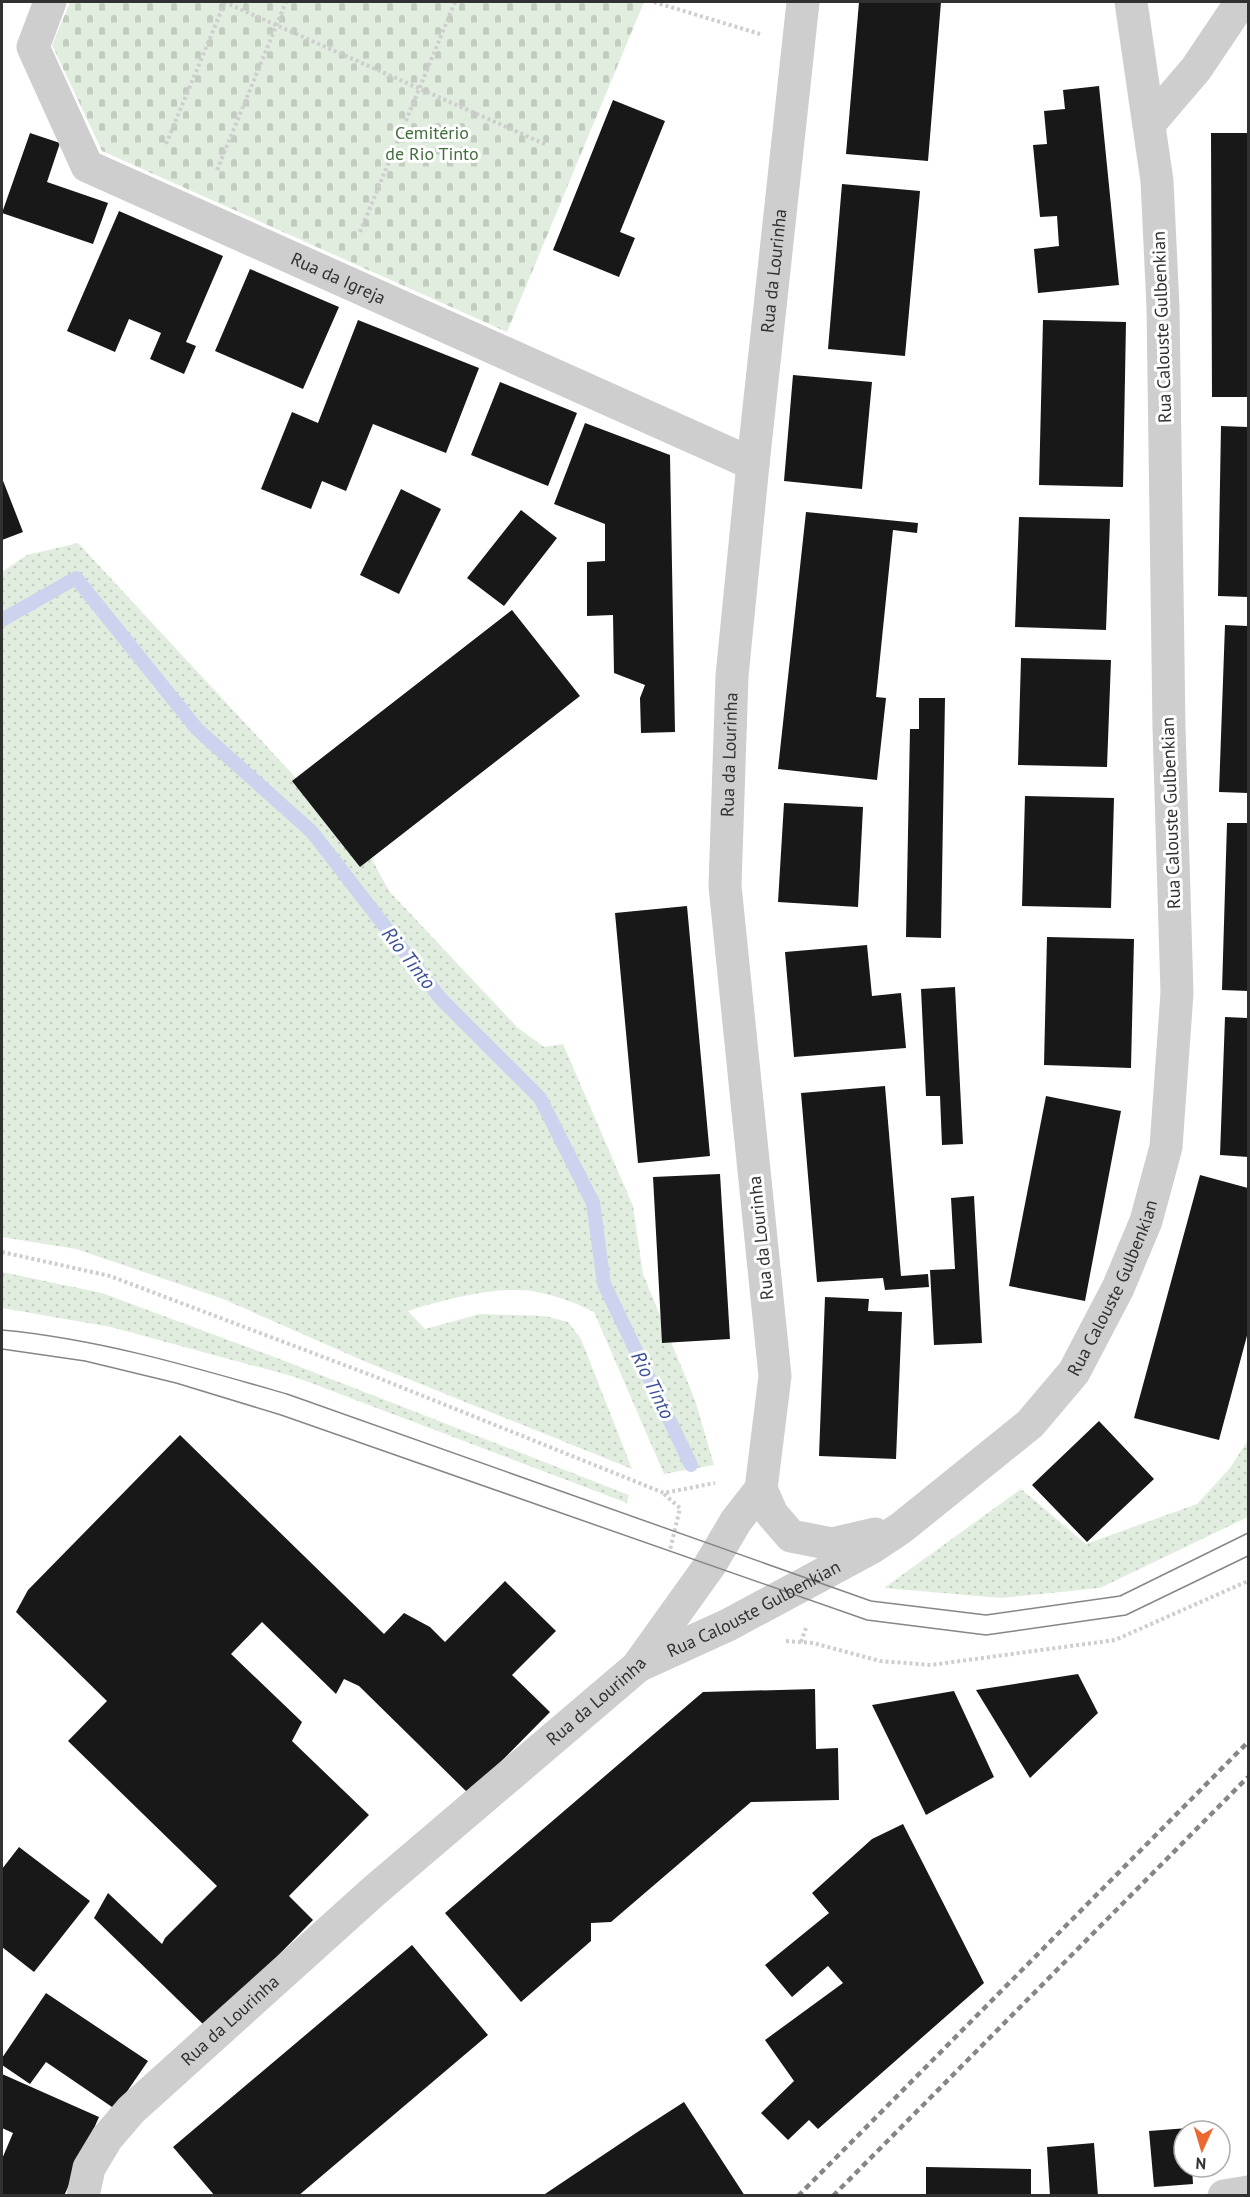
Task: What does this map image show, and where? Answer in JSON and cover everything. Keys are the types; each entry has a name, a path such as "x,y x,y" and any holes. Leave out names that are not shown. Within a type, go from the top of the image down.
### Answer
{"street":[{"name":"Rua da Igreja","path":"50,2 33,46 87,166 753,464"},
{"name":"Rua da Lourinha","path":"83,2196 89,2168 107,2138 131,2110 374,1891 637,1667 710,1565 736,1521 761,1489 776,1376 725,886 732,676 802,2"},
{"name":"Rua Calouste Gulbenkian","path":"637,1667 728,1625 871,1548 901,1528 1030,1424 1074,1372 1118,1288 1146,1221 1166,1147 1177,993 1169,728 1163,307 1157,181 1131,2"},
{"path":"1149,124 1196,69 1241,2"},
{"name":"Rua Calouste Gulbenkian","path":"761,1489 772,1514 790,1536 832,1544 901,1528"},
{"path":"1224,2196 1248,2192"}],"path":[{"path":"166,144 225,2 547,145"},
{"path":"217,170 286,2"},
{"path":"360,232 454,2"},
{"path":"654,2 798,46"},
{"path":"2,1252 110,1276 376,1377 664,1493 718,1483"},
{"path":"783,1641 813,1643 880,1661 931,1665 1115,1640 1248,1581"}],"green space":[{"name":"Cemitério de Rio Tinto","path":"70,2 644,2 507,332 102,151 52,45"},
{"path":"78,543 296,778 367,850 389,891 518,1028 544,1047 563,1044 633,1206 643,1274 695,1400 714,1465 664,1474 594,1312 556,1297 532,1291 503,1290 453,1299 408,1311 425,1329 480,1314 545,1316 568,1322 581,1339 632,1469 366,1362 223,1299 76,1249 2,1237 2,572 27,555"},
{"path":"2,1272 102,1293 285,1361 629,1495 627,1503 295,1377 111,1327 2,1308"},
{"path":"1248,1440 1248,1517 1100,1588 1001,1598 884,1588 1021,1489 1086,1544 1197,1504 1230,1468"}],"building":[{"path":"859,2 941,2 928,161 846,154"},
{"path":"1099,86 1119,285 1038,293 1034,249 1059,246 1057,216 1040,217 1033,145 1047,144 1044,111 1065,109 1063,90"},
{"path":"613,100 665,121 620,232 635,238 619,277 553,250"},
{"path":"30,133 60,143 47,182 108,203 93,244 2,213"},
{"path":"1211,133 1248,133 1248,397 1212,397"},
{"path":"842,184 920,191 905,356 828,349"},
{"path":"119,211 223,256 186,342 196,346 184,374 150,359 161,333 129,319 115,352 67,331"},
{"path":"250,269 339,307 303,389 215,351"},
{"path":"358,320 479,368 446,453 373,424 346,491 322,481 311,509 261,489 292,412 318,423"},
{"path":"1043,320 1126,322 1123,487 1039,485"},
{"path":"793,375 872,382 862,489 784,481"},
{"path":"500,382 577,413 548,486 471,455"},
{"path":"585,423 670,455 675,732 641,733 640,698 645,685 614,673 613,615 587,616 587,562 605,561 605,524 554,504"},
{"path":"1221,426 1248,427 1248,597 1218,596"},
{"path":"2,478 23,532 2,540"},
{"path":"401,489 441,509 399,594 360,575"},
{"path":"521,510 557,538 504,606 467,578"},
{"path":"806,512 918,523 917,533 893,530 876,697 886,698 877,780 778,769"},
{"path":"1019,517 1110,519 1106,630 1015,627"},
{"path":"512,610 580,696 360,867 292,781"},
{"path":"1225,625 1248,626 1248,793 1219,792"},
{"path":"1021,658 1111,660 1107,767 1018,765"},
{"path":"919,698 945,698 941,938 906,937 910,729 919,729"},
{"path":"1025,796 1114,798 1111,908 1022,906"},
{"path":"784,803 863,807 858,907 778,902"},
{"path":"1227,823 1248,823 1248,991 1222,990"},
{"path":"687,906 710,1156 638,1163 615,913"},
{"path":"1047,937 1134,939 1131,1068 1044,1065"},
{"path":"867,945 872,996 901,993 906,1048 794,1057 785,952"},
{"path":"955,987 963,1144 942,1145 940,1096 926,1096 921,989"},
{"path":"1225,1017 1248,1018 1248,1157 1220,1155"},
{"path":"885,1086 901,1276 928,1274 929,1287 885,1290 883,1278 817,1282 801,1093"},
{"path":"1046,1096 1121,1111 1085,1301 1009,1286"},
{"path":"720,1174 730,1339 662,1343 653,1177"},
{"path":"1200,1175 1248,1188 1248,1332 1219,1440 1134,1418"},
{"path":"974,1196 982,1343 934,1345 930,1270 955,1269 951,1198"},
{"path":"825,1297 869,1299 868,1311 902,1312 896,1459 819,1456"},
{"path":"1099,1421 1154,1479 1087,1542 1032,1485"},
{"path":"180,1435 384,1634 404,1613 430,1627 445,1642 505,1581 556,1631 512,1675 550,1712 469,1794 359,1686 344,1679 336,1694 262,1622 231,1654 302,1722 292,1741 369,1815 289,1896 313,1920 207,2028 94,1918 108,1893 162,1944 165,1938 217,1886 68,1741 107,1701 16,1612 28,1590"},
{"path":"1078,1674 1098,1713 1030,1778 976,1690"},
{"path":"815,1689 816,1749 838,1748 839,1800 751,1802 611,1922 591,1923 591,1941 521,2002 445,1913 703,1692"},
{"path":"954,1691 994,1777 926,1815 872,1705"},
{"path":"903,1824 984,1983 818,2129 809,2120 788,2140 761,2113 794,2081 765,2040 843,1983 828,1966 792,1997 765,1965 829,1913 812,1893 872,1839"},
{"path":"19,1847 90,1901 34,1972 2,1947 2,1869"},
{"path":"412,1945 488,2035 298,2196 215,2196 173,2147"},
{"path":"46,1993 148,2061 115,2109 46,2062 30,2084 2,2065 2,2058"},
{"path":"2,2074 99,2117 64,2196 2,2196 2,2159 13,2133 2,2128"},
{"path":"684,2102 745,2196 542,2196 639,2131"},
{"path":"1172,2129 1172,2179 1193,2179 1193,2184 1154,2187 1149,2131"},
{"path":"1094,2143 1098,2196 1050,2196 1047,2147"},
{"path":"926,2167 1031,2169 1031,2196 926,2196"}],"waterway":[{"name":"Rio Tinto","path":"2,620 76,578 197,729 312,832 441,999 540,1098 593,1203 604,1284 691,1465"}],"tram line":[{"path":"2,1330 110,1347 287,1394 871,1601 986,1615 1120,1596 1248,1533"},
{"path":"2,1349 85,1361 176,1383 281,1415 867,1620 986,1635 1126,1615 1248,1556"}],"railway":[{"path":"798,2196 1248,1742"},
{"path":"833,2196 1248,1777"}]}
